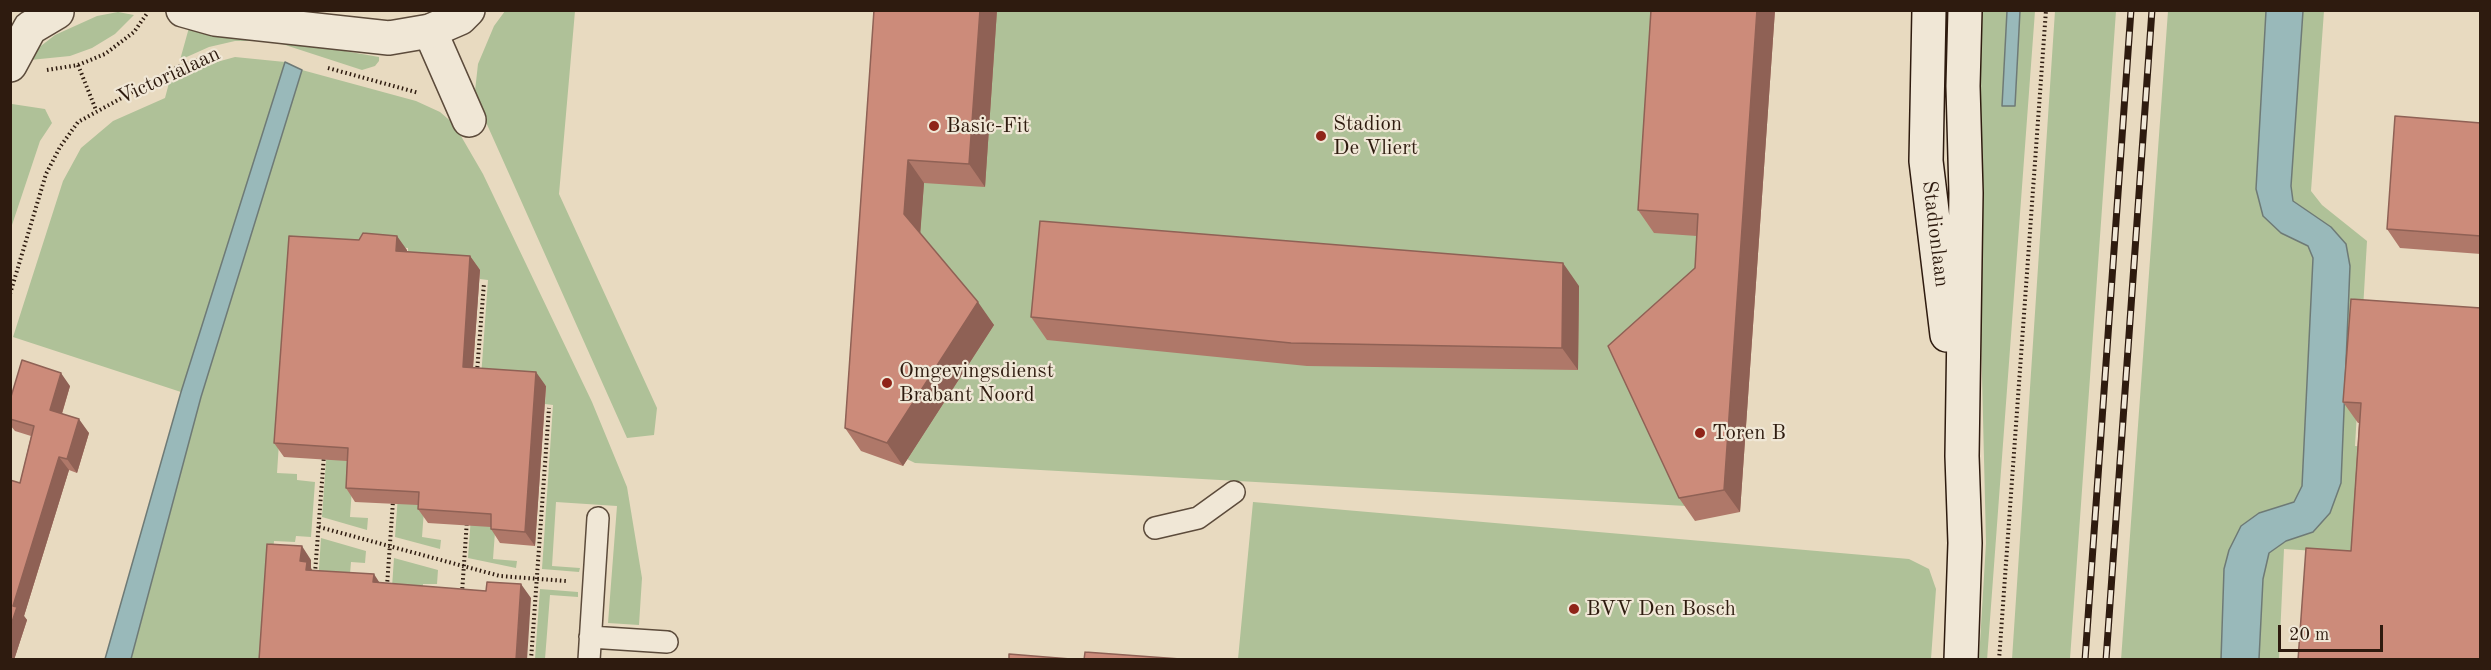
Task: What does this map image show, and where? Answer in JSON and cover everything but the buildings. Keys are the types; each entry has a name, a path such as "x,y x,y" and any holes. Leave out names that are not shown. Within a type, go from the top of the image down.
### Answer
{"main road":[{"path":"22,10 35,14 59,11"},
{"name":"Victorialaan","path":"183,10 215,19 389,38 430,31 460,18 468,10"},
{"name":"Victorialaan","path":"292,10 352,33"},
{"name":"Stadionlaan","path":"1929,10 1926,161 1962,456"},
{"name":"Stadionlaan","path":"1961,660 1965,543 1962,456 1966,193 1963,86 1965,10"},
{"path":"10,65 30,28 59,11"},
{"path":"430,31 469,120"}],"lane":[{"path":"1155,528 1198,519 1233,492"},
{"path":"589,660 598,518"},
{"path":"590,637 667,642"}],"path":[{"path":"96,110 78,65 105,54 134,32 149,10"},
{"path":"1999,660 2046,10"},
{"name":"Victorialaan","path":"10,294 46,174 60,147 78,122 96,110 178,67 219,52"},
{"path":"327,68 383,84"},
{"path":"477,377 484,283"},
{"path":"531,660 549,408"},
{"path":"315,582 324,444"},
{"path":"387,591 393,499"},
{"path":"461,601 467,519"},
{"path":"319,526 500,576 594,584"}],"green space":[{"path":"505,11 575,11 559,194 657,408 654,435 627,438 485,120 475,91 478,64 494,26"},
{"name":"Stadion De Vliert","path":"891,11 1770,11 1686,506 915,463 860,436"},
{"path":"1978,11 2007,11 2002,106 2015,106 2020,11 2035,11 1987,660 1979,659 1986,543 1975,83"},
{"path":"2055,11 2116,11 2070,659 2012,659"},
{"path":"2168,11 2266,11 2256,189 2281,233 2308,246 2313,258 2302,486 2294,502 2259,513 2224,569 2221,659 2121,660"},
{"path":"2303,11 2324,11 2311,191 2322,205 2367,241 2355,446 2370,447 2363,554 2284,549 2279,659 2259,660 2263,578 2269,553 2286,541 2313,532 2330,513 2341,483 2350,266 2346,244 2331,227 2293,201 2291,186"},
{"path":"118,12 134,15 115,34 92,48 70,56 30,60 37,49 55,35 97,16"},
{"path":"190,24 379,57 379,61 375,66 362,70 279,43 261,41 235,41 209,47 180,60"},
{"path":"235,57 285,62 181,392 13,337 63,181 81,148 113,121 165,98 169,83 195,68"},
{"path":"302,70 416,101 440,112 454,124 483,174 592,402 627,487 642,578 639,625 608,623 617,506 556,502 552,566 580,568 579,572 542,569 553,405 545,404 546,385 506,382 493,559 517,561 516,568 468,558 488,280 480,279 480,269 442,266 422,537 441,540 440,549 395,537 415,257 408,255 408,248 369,245 350,517 368,518 367,530 322,517 341,250 292,247 277,473 297,474 297,480 315,482 311,537 296,536 295,542 274,541 265,659 131,660 201,397"},
{"path":"12,104 45,109 52,123 40,141 11,228"},
{"name":"BVV Den Bosch","path":"1253,502 1909,559 1929,569 1936,589 1931,659 1238,659"},
{"path":"321,538 366,551 365,563 351,562 343,659 313,660"},
{"path":"394,558 438,570 437,584 423,584 417,659 387,660"},
{"path":"540,589 578,592 578,597 550,595 545,659 535,659"}],"water":[{"path":"2007,11 2020,11 2015,106 2002,106"},
{"path":"2266,11 2303,11 2291,186 2293,201 2331,227 2346,244 2350,266 2341,483 2330,513 2313,532 2286,541 2269,553 2263,579 2259,659 2221,660 2224,569 2229,550 2241,526 2259,513 2294,502 2302,486 2313,258 2308,246 2281,233 2263,216 2256,189"},
{"path":"285,62 302,70 201,397 131,659 105,659 181,392"}],"railway":[{"path":"2085,660 2131,10"},
{"path":"2106,660 2152,10"}],"place":[{"name":"Basic-Fit","path":"934,126"},
{"name":"Stadion De Vliert","path":"1321,136"},
{"name":"Omgevingsdienst Brabant Noord","path":"887,383"},
{"name":"Toren B","path":"1700,433"},
{"name":"BVV Den Bosch","path":"1574,609"}]}
